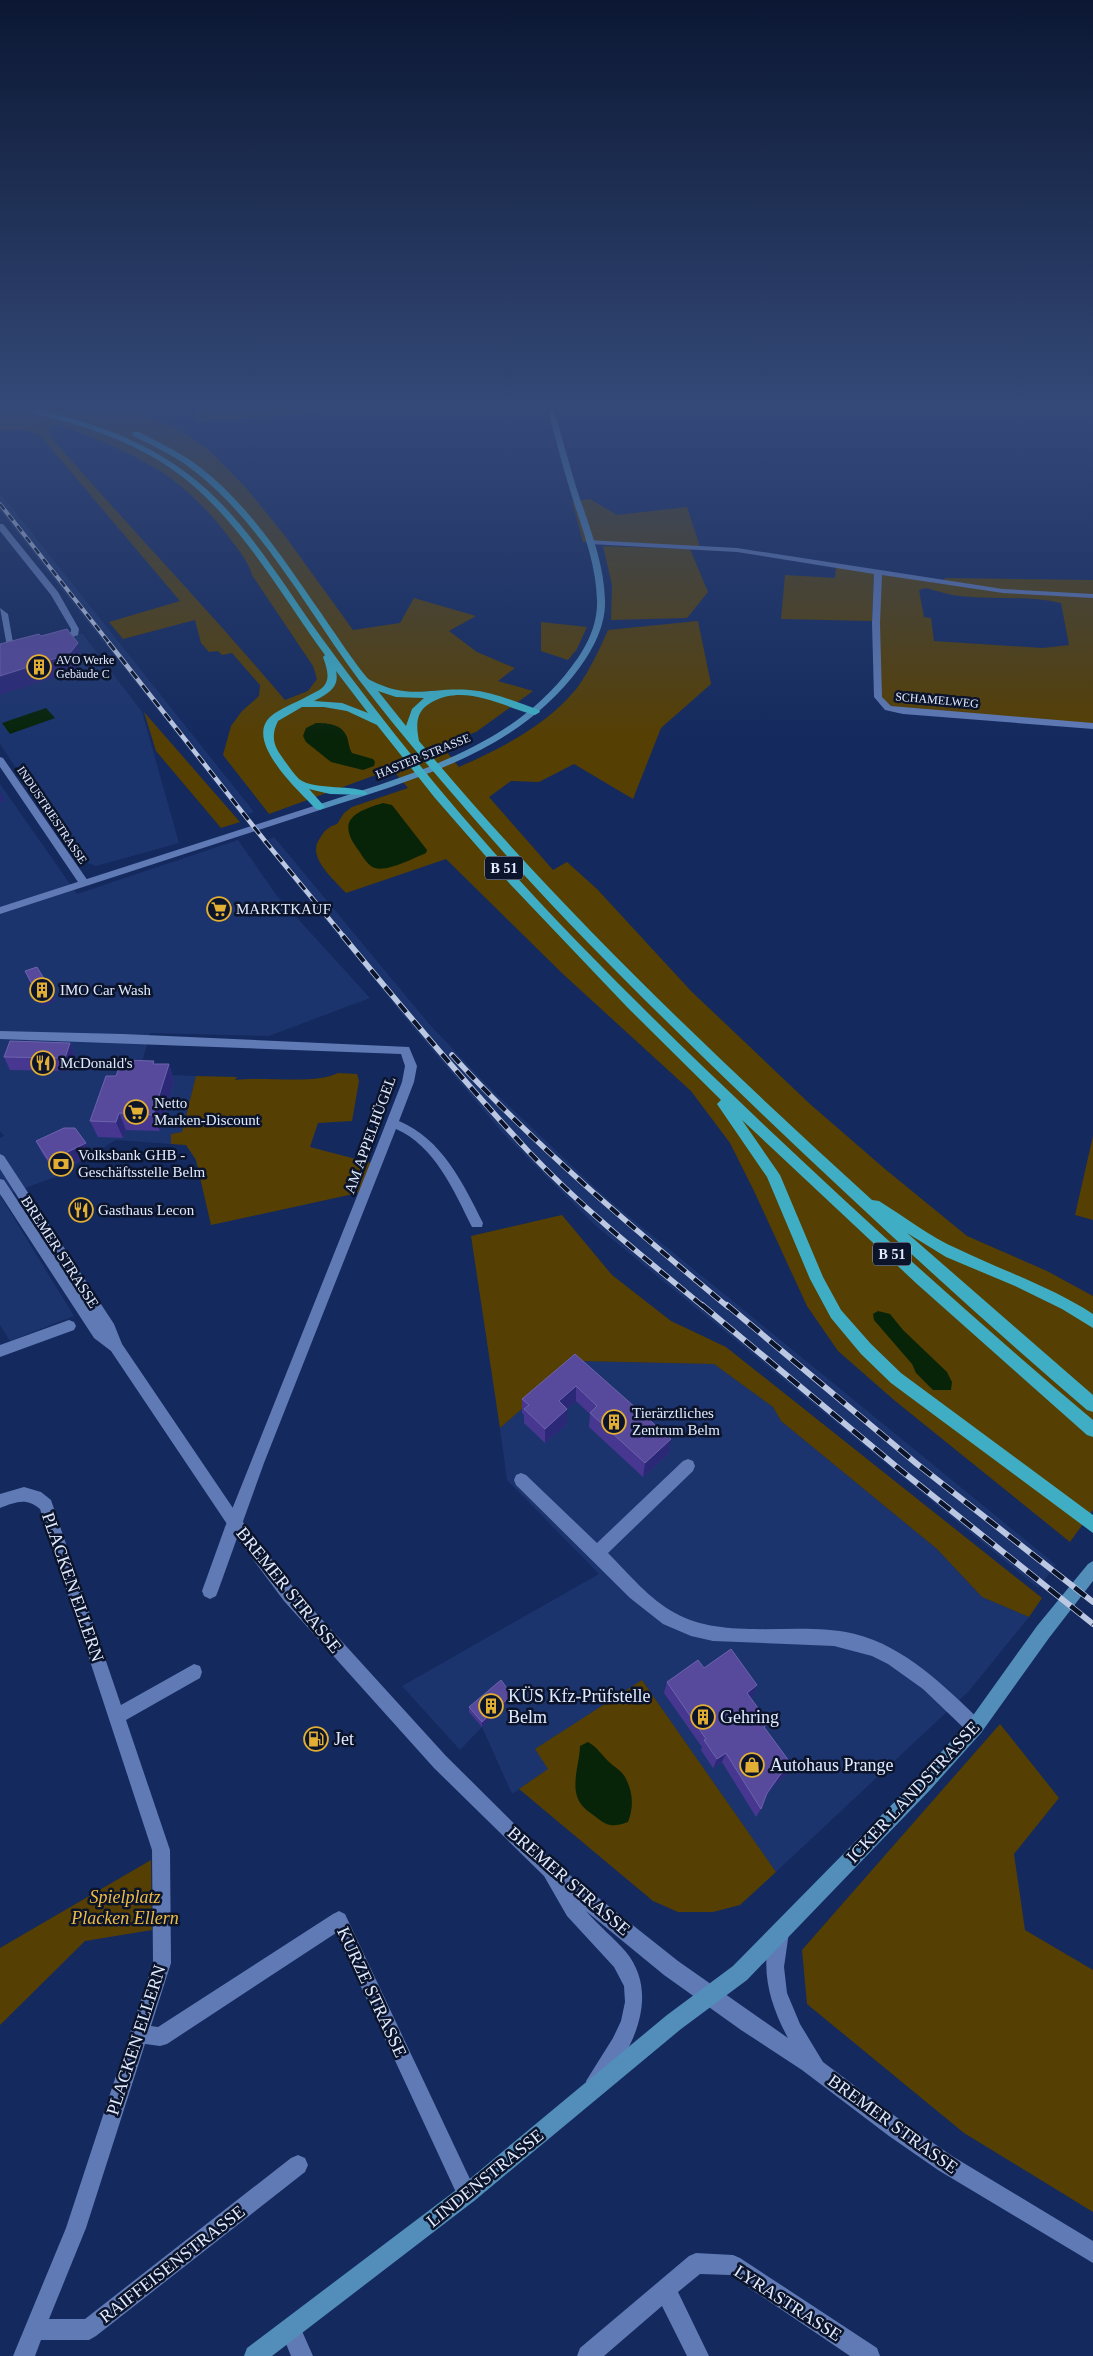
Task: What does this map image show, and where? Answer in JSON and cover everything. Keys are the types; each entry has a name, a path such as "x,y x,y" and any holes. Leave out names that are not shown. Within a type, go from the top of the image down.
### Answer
{"highway":[{"name":"B 51","path":"229,520 242,533 382,725 439,796 568,940 698,1070 874,1238 1003,1354 1093,1430"},
{"name":"B 51","path":"246,520 255,529 362,677 415,744 577,926 649,999 890,1228 1022,1346 1093,1405"},
{"path":"320,807 277,756 268,740 269,728 274,720 328,689 332,678 327,652"},
{"path":"362,677 393,695 424,697 469,693 490,697 535,712"},
{"path":"415,744 410,725 413,714 431,699 443,694"},
{"path":"294,707 311,704 340,704 355,709 382,725"},
{"path":"300,783 330,791 362,793"},
{"name":"B 51","path":"698,1070 773,1175 820,1286 836,1314 866,1349 896,1378 1093,1525"},
{"name":"B 51","path":"854,1193 951,1253 1020,1282 1067,1305 1093,1322"}],"main road":[{"name":"HASTER STRASSE","path":"320,807 468,753 504,734 535,712 577,668 594,638 601,600 590,542 583,520"},
{"name":"ICKER LANDSTRASSE","path":"710,1995 740,1973 924,1784 975,1727 1042,1632 1093,1569"},
{"name":"LINDENSTRASSE","path":"256,2356 467,2194 674,2022 710,1995"}],"street":[{"path":"1,529 55,594 75,633 46,644"},
{"path":"590,542 737,550 948,585 1015,592 1093,596"},
{"name":"SCHAMELWEG","path":"878,572 876,623 878,697 888,708 903,711 1093,726"},
{"path":"0,610 4,614 16,651 0,654"},
{"name":"INDUSTRIESTRASSE","path":"0,760 84,883"},
{"name":"HASTER STRASSE","path":"0,911 320,807"},
{"name":"AM APPELHÜGEL","path":"0,1035 123,1038 405,1050 411,1066 408,1082 234,1522"},
{"path":"393,1123 414,1132 451,1173 477,1223"},
{"name":"BREMER STRASSE","path":"0,1159 109,1328 116,1348 234,1522 290,1596 440,1762 546,1867 671,1968 945,2162 1093,2254"},
{"name":"BREMER STRASSE","path":"0,1184 99,1334 116,1348"},
{"path":"0,1351 70,1326"},
{"path":"597,1553 688,1466"},
{"path":"521,1480 653,1607 679,1624 711,1633 835,1638 862,1644 893,1656 918,1675 975,1727"},
{"name":"PLACKEN ELLERN","path":"0,1501 24,1494 38,1496 46,1506 161,1850 162,1963 76,2228 24,2356"},
{"path":"210,1591 234,1522"},
{"path":"117,1716 194,1672"},
{"path":"546,1867 577,1914 622,1958 634,1984 635,2002 630,2022 623,2038 587,2096"},
{"name":"KURZE STRASSE","path":"139,2033 160,2038 339,1920 467,2194"},
{"path":"780,1932 775,1966 778,1995 795,2033 819,2071"},
{"name":"RAIFFEISENSTRASSE","path":"35,2330 89,2329 298,2165"},
{"name":"LYRASTRASSE","path":"588,2356 666,2291 696,2263 733,2265 869,2356"},
{"path":"666,2291 698,2356"},
{"path":"291,2329 302,2356"}],"shaded area":[{"path":"7,520 21,520 254,812 242,817"},
{"path":"82,633 142,712 179,843 96,866 80,860 74,855 0,744 0,657 41,648"},
{"path":"46,708 55,718 10,734 2,723"},
{"path":"316,723 330,724 342,729 347,737 352,753 373,759 375,762 374,766 363,770 331,762 306,742 303,736 306,728"},
{"path":"0,784 77,894 238,840 277,896 370,998 269,1036 150,1033 139,1074 196,1076 182,1132 171,1134 171,1144 116,1140 55,1177 1,1197 74,1316 10,1341 0,1325 0,1138 4,1136 0,1131"},
{"path":"383,803 392,805 427,850 426,853 400,864 380,869 375,868 366,861 352,841 349,825 351,819 356,814"},
{"path":"274,837 430,1025 490,1088 604,1196 1056,1565 1038,1588 596,1226 502,1132 416,1031 262,842"},
{"path":"878,1311 890,1314 903,1330 947,1372 952,1382 951,1390 933,1390 916,1373 912,1364 874,1320 873,1314"},
{"path":"577,1361 714,1364 773,1407 781,1421 937,1549 982,1597 1029,1617 968,1692 776,1872 642,1680 536,1749 548,1769 512,1794 482,1727 460,1750 402,1686 599,1574 507,1480 500,1428"},
{"path":"588,1742 621,1772 628,1782 632,1799 628,1822 618,1825 604,1823 584,1808 578,1798 575,1783 580,1746"}],"green space":[{"path":"112,520 125,520 285,700 308,691 317,679 313,666 252,575 242,554 215,520 272,520 353,630 400,623 414,598 476,616 449,631 477,652 515,668 498,681 533,691 476,732 441,745 459,767 523,734 552,713 577,688 598,652 608,630 698,621 711,684 661,728 633,799 574,764 539,782 511,781 489,797 553,870 567,862 597,889 691,991 810,1104 885,1169 967,1236 1047,1271 1093,1296 1093,1510 1070,1542 894,1400 838,1351 807,1306 730,1143 691,1091 564,975 446,859 346,893 328,874 316,852 320,838 327,829 337,824 344,813 352,807 408,788 392,769 269,814 223,755 231,726 242,711 259,696 260,685 232,653 222,655 218,651 209,652 201,643 195,620 123,639 109,622 180,601"},
{"path":"577,520 691,520 700,547 583,542"},
{"path":"603,546 690,549 708,592 687,618 611,620 612,585"},
{"path":"836,567 874,573 872,621 781,619 785,575 835,578"},
{"path":"878,572 943,584 945,578 1093,580 1093,726 888,708 878,697","holes":["926,588 960,596 1023,598 1061,603 1069,645 1043,648 934,641 931,618 924,617 919,590"]},
{"path":"541,622 587,627 577,649 568,660 541,651"},
{"path":"144,712 240,822 221,828 156,751"},
{"path":"338,1073 357,1074 359,1081 352,1121 318,1123 310,1147 371,1163 358,1193 211,1225 196,1160 186,1145 171,1144 171,1134 182,1132 196,1076 237,1077 235,1080 316,1079"},
{"path":"1093,1136 1093,1220 1075,1215"},
{"path":"562,1215 612,1275 671,1321 726,1347 1042,1598 1029,1617 982,1597 937,1549 781,1421 773,1407 714,1364 577,1361 500,1428 471,1236"},
{"path":"642,1680 776,1872 740,1905 713,1912 678,1912 653,1901 519,1789 548,1769 535,1749"},
{"path":"1000,1724 1059,1798 1014,1854 1025,1930 1093,1970 1093,2212 964,2133 807,2004 802,1950"},
{"name":"Spielplatz Placken Ellern","path":"151,1860 152,1930 85,1941 0,2025 0,1948"}],"building":[{"path":"67,629 78,643 69,654 0,676 0,644"},
{"name":"IMO Car Wash","path":"37,967 52,992 39,997 25,971"},
{"path":"10,1041 70,1043 65,1058 4,1057"},
{"path":"122,1060 154,1061 153,1064 169,1064 153,1115 119,1113 116,1122 90,1121 106,1076 116,1076"},
{"path":"64,1128 75,1128 86,1143 49,1161 36,1141"},
{"name":"Tierärztliches Zentrum Belm","path":"575,1354 671,1439 645,1463 590,1413 597,1406 576,1386 559,1401 567,1409 545,1429 524,1409 529,1405 522,1399"},
{"path":"731,1649 757,1685 747,1693 769,1723 764,1727 792,1765 780,1775 767,1793 761,1809 726,1753 717,1759 704,1740 706,1739 667,1682 698,1660 704,1668"},
{"name":"KÜS Kfz-Prüfstelle Belm","path":"501,1680 512,1695 482,1722 469,1707"}],"railway":[{"path":"13,520 110,644"},
{"path":"109,643 265,841 344,937"},
{"path":"343,936 434,1045 528,1151 591,1212 704,1307"},
{"path":"452,1055 517,1122 586,1186 728,1307"},
{"path":"702,1305 898,1468 1093,1624"},
{"path":"727,1305 917,1464 1093,1602"}],"place":[{"name":"AVO Werke Gebäude C","path":"39,667"},
{"name":"MARKTKAUF","path":"219,909"},
{"name":"IMO Car Wash","path":"42,990"},
{"name":"McDonald's","path":"43,1063"},
{"name":"Netto Marken-Discount","path":"136,1112"},
{"name":"Volksbank GHB - Geschäftsstelle Belm","path":"61,1164"},
{"name":"Gasthaus Lecon","path":"81,1210"},
{"name":"Tierärztliches Zentrum Belm","path":"614,1422"},
{"name":"KÜS Kfz-Prüfstelle Belm","path":"491,1706"},
{"name":"Gehring","path":"703,1717"},
{"name":"Jet","path":"316,1739"},
{"name":"Autohaus Prange","path":"752,1765"}]}
